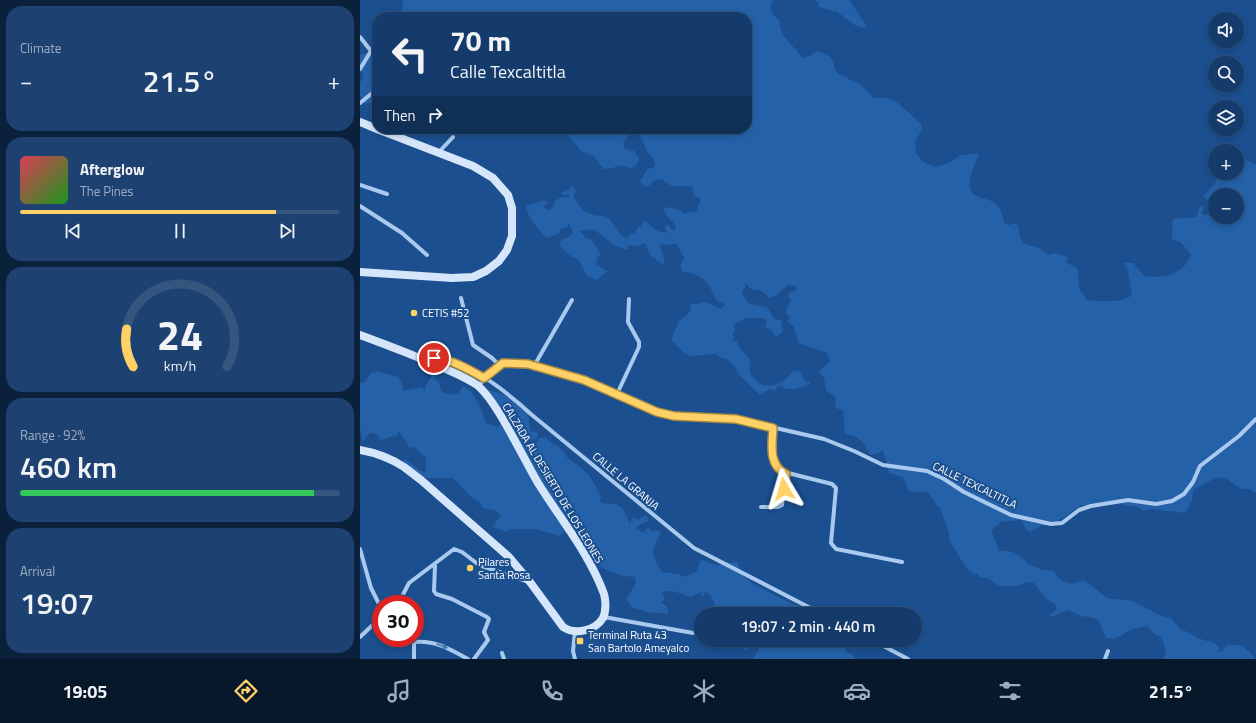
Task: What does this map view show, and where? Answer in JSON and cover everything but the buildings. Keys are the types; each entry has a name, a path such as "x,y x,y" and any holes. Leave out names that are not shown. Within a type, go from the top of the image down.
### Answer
{"street":[{"path":"360,37 372,49"},
{"path":"360,69 372,54"},
{"path":"360,103 372,93"},
{"path":"360,122 372,127"},
{"path":"360,272 464,279 486,271 499,261 507,250 512,236 512,208 508,195 493,178 480,170 390,134"},
{"path":"438,153 453,137"},
{"path":"360,185 387,194"},
{"path":"360,206 402,233 427,255"},
{"path":"461,298 473,345 492,358 499,365 484,378 478,387"},
{"path":"617,394 639,347 639,342 628,322 629,299"},
{"path":"534,366 572,300"},
{"name":"CALZADA AL DESIERTO DE LOS LEONES","path":"360,335 424,360 462,377 478,387 497,412 538,483 588,559 605,596 604,617"},
{"name":"CALLE LA GRANJA","path":"424,360 443,359 462,366 509,394 532,415 694,548 808,607"},
{"name":"CALLE TEXCALTITLA","path":"499,365 503,363 534,366 584,380 657,412 674,416 736,419 824,439 854,450 883,465 927,471 944,479 964,492 1011,515 1051,524 1062,523 1079,510 1091,506 1128,500 1156,504 1172,501 1184,494 1200,466 1239,436 1256,419"},
{"path":"773,428 771,451 774,462 780,471 786,474 834,486 831,543 833,547 836,549 902,562"},
{"path":"360,450 375,452 391,459 421,480 495,543 530,582 563,627 575,631 583,631 598,624 604,617 693,633"},
{"path":"761,507 778,507 782,504 786,474"},
{"path":"360,549 371,588 374,595"},
{"path":"403,595 410,583 451,551 458,549 479,565 530,582"},
{"path":"435,565 434,593 452,598 487,616 489,621 484,632 488,640 474,659"},
{"path":"360,637 372,626"},
{"path":"575,631 573,651 575,659"},
{"path":"424,641 442,644 468,659"},
{"path":"413,647 414,659"},
{"path":"885,647 908,659"},
{"path":"1105,659 1108,651"},
{"path":"502,653 504,659"}],"shaded area":[{"path":"403,0 773,0 770,8 773,15 779,20 782,34 803,58 808,57 817,51 829,56 833,61 835,70 839,74 861,85 874,98 891,99 921,123 922,130 915,141 916,153 923,162 934,167 947,164 961,155 979,153 972,170 970,180 971,192 978,197 992,201 996,204 1001,211 1005,224 1009,225 1017,223 1022,243 1039,248 1049,255 1055,253 1068,257 1066,262 1078,269 1079,289 1087,300 1116,301 1132,295 1128,271 1124,263 1133,263 1144,276 1151,277 1166,276 1183,267 1188,262 1191,255 1181,242 1172,240 1173,219 1197,217 1199,207 1204,206 1201,213 1208,215 1208,224 1244,224 1244,188 1211,188 1215,184 1216,180 1244,180 1244,160 1256,164 1256,493 1250,489 1241,489 1227,479 1217,477 1193,490 1192,501 1185,513 1151,509 1143,511 1138,507 1124,505 1115,501 1100,505 1081,505 1057,522 1041,526 1030,532 1026,529 1021,520 1001,522 991,530 999,550 1013,552 1025,560 1026,563 1042,570 1053,571 1066,583 1074,583 1084,580 1107,598 1133,601 1162,616 1171,618 1181,630 1216,644 1220,648 1218,652 1223,651 1226,646 1235,645 1247,649 1256,659 1164,659 1166,651 1161,636 1157,636 1147,626 1132,629 1115,639 1106,638 1099,621 1094,618 1081,616 1069,610 1051,617 1049,614 1053,613 1057,609 1055,604 1045,598 1034,583 1028,582 1016,586 999,586 990,579 980,577 977,573 975,575 967,569 950,542 948,530 939,506 934,505 936,503 927,492 912,492 907,489 906,483 902,477 889,473 882,450 879,453 870,455 860,440 854,436 845,434 843,410 835,408 836,397 826,391 824,378 819,371 830,361 827,353 799,343 793,326 787,321 790,317 785,313 791,300 788,297 789,293 796,290 796,286 788,285 777,295 769,298 761,291 752,290 745,283 745,288 742,294 749,304 767,307 774,319 781,320 783,332 776,337 771,329 765,328 767,322 764,318 746,318 733,325 735,330 732,333 734,337 732,340 737,341 740,349 750,359 751,375 760,383 770,386 776,385 786,379 793,370 801,372 804,380 811,383 795,389 787,389 779,385 774,391 770,389 760,395 739,375 735,367 727,359 721,358 716,354 690,356 684,353 671,340 679,321 691,310 690,304 706,302 720,309 726,305 716,300 708,284 701,277 683,272 680,266 684,257 676,244 660,245 665,262 663,264 651,256 645,243 636,246 627,245 629,249 624,249 615,245 593,229 580,231 586,238 591,239 601,255 597,258 596,265 608,271 596,280 586,275 579,260 572,257 559,246 562,239 567,238 573,233 569,223 566,228 561,228 559,234 546,238 537,227 531,219 526,206 545,200 548,203 543,207 548,210 552,209 555,201 561,197 563,198 570,196 569,194 563,195 561,192 567,191 572,186 576,191 573,196 583,211 609,218 621,235 627,239 631,233 634,234 638,227 643,227 642,224 644,220 657,231 667,233 665,226 668,224 671,229 675,230 676,226 663,209 666,207 680,210 684,214 688,212 697,212 700,198 694,196 692,186 672,186 663,180 657,179 647,187 640,182 647,169 653,168 655,164 639,134 752,134 752,12 402,12"},
{"path":"813,0 849,0 866,25 865,28 856,26 836,11 819,7 818,2"},
{"path":"372,51 372,103 365,104 363,98 360,96 360,82 364,73 360,72 360,55"},
{"path":"568,134 635,134 628,136 623,143 625,149 634,151 639,158 637,164 632,168 617,165 614,168 604,169 593,156 581,151"},
{"path":"1208,191 1208,200 1203,196"},
{"path":"377,371 398,377 404,391 422,387 425,391 425,387 433,374 438,376 434,379 438,381 442,392 450,395 459,393 463,386 471,392 480,407 486,423 498,427 505,417 480,392 487,389 521,401 528,410 530,431 537,432 538,437 531,441 526,438 524,444 535,446 539,438 546,438 559,447 568,458 581,467 588,475 601,497 599,501 618,505 624,512 630,524 633,517 638,520 646,514 649,521 637,526 636,529 644,533 647,528 653,532 655,530 662,532 653,552 655,561 662,572 678,574 685,577 696,572 701,560 716,565 737,562 743,576 753,584 792,604 802,607 714,607 712,597 706,592 702,597 701,592 691,597 673,591 666,591 662,592 665,599 661,603 667,606 668,614 647,612 632,607 626,599 636,583 635,577 623,576 604,568 587,555 565,531 559,536 536,529 509,529 506,532 492,527 501,516 495,510 482,508 481,503 472,498 453,478 423,478 403,463 404,458 422,472 426,471 426,458 414,447 410,448 399,431 397,435 381,440 376,434 370,433 363,442 360,428 360,382 364,383 371,373"},
{"path":"741,647 750,647 749,649 745,650"},
{"path":"758,647 845,647 846,652 852,654 856,659 752,659 759,650"}],"place":[{"name":"CETIS #52","path":"414,313"},
{"name":"Pilares Santa Rosa","path":"470,568"},
{"name":"Terminal Ruta 43 San Bartolo Ameyalco","path":"580,641"}],"route":[{"path":"434,358 443,359 462,366 484,378 503,363 528,364 584,380 657,412 674,416 736,419 773,428 771,451 774,462 780,471 786,474 784,489"}]}
